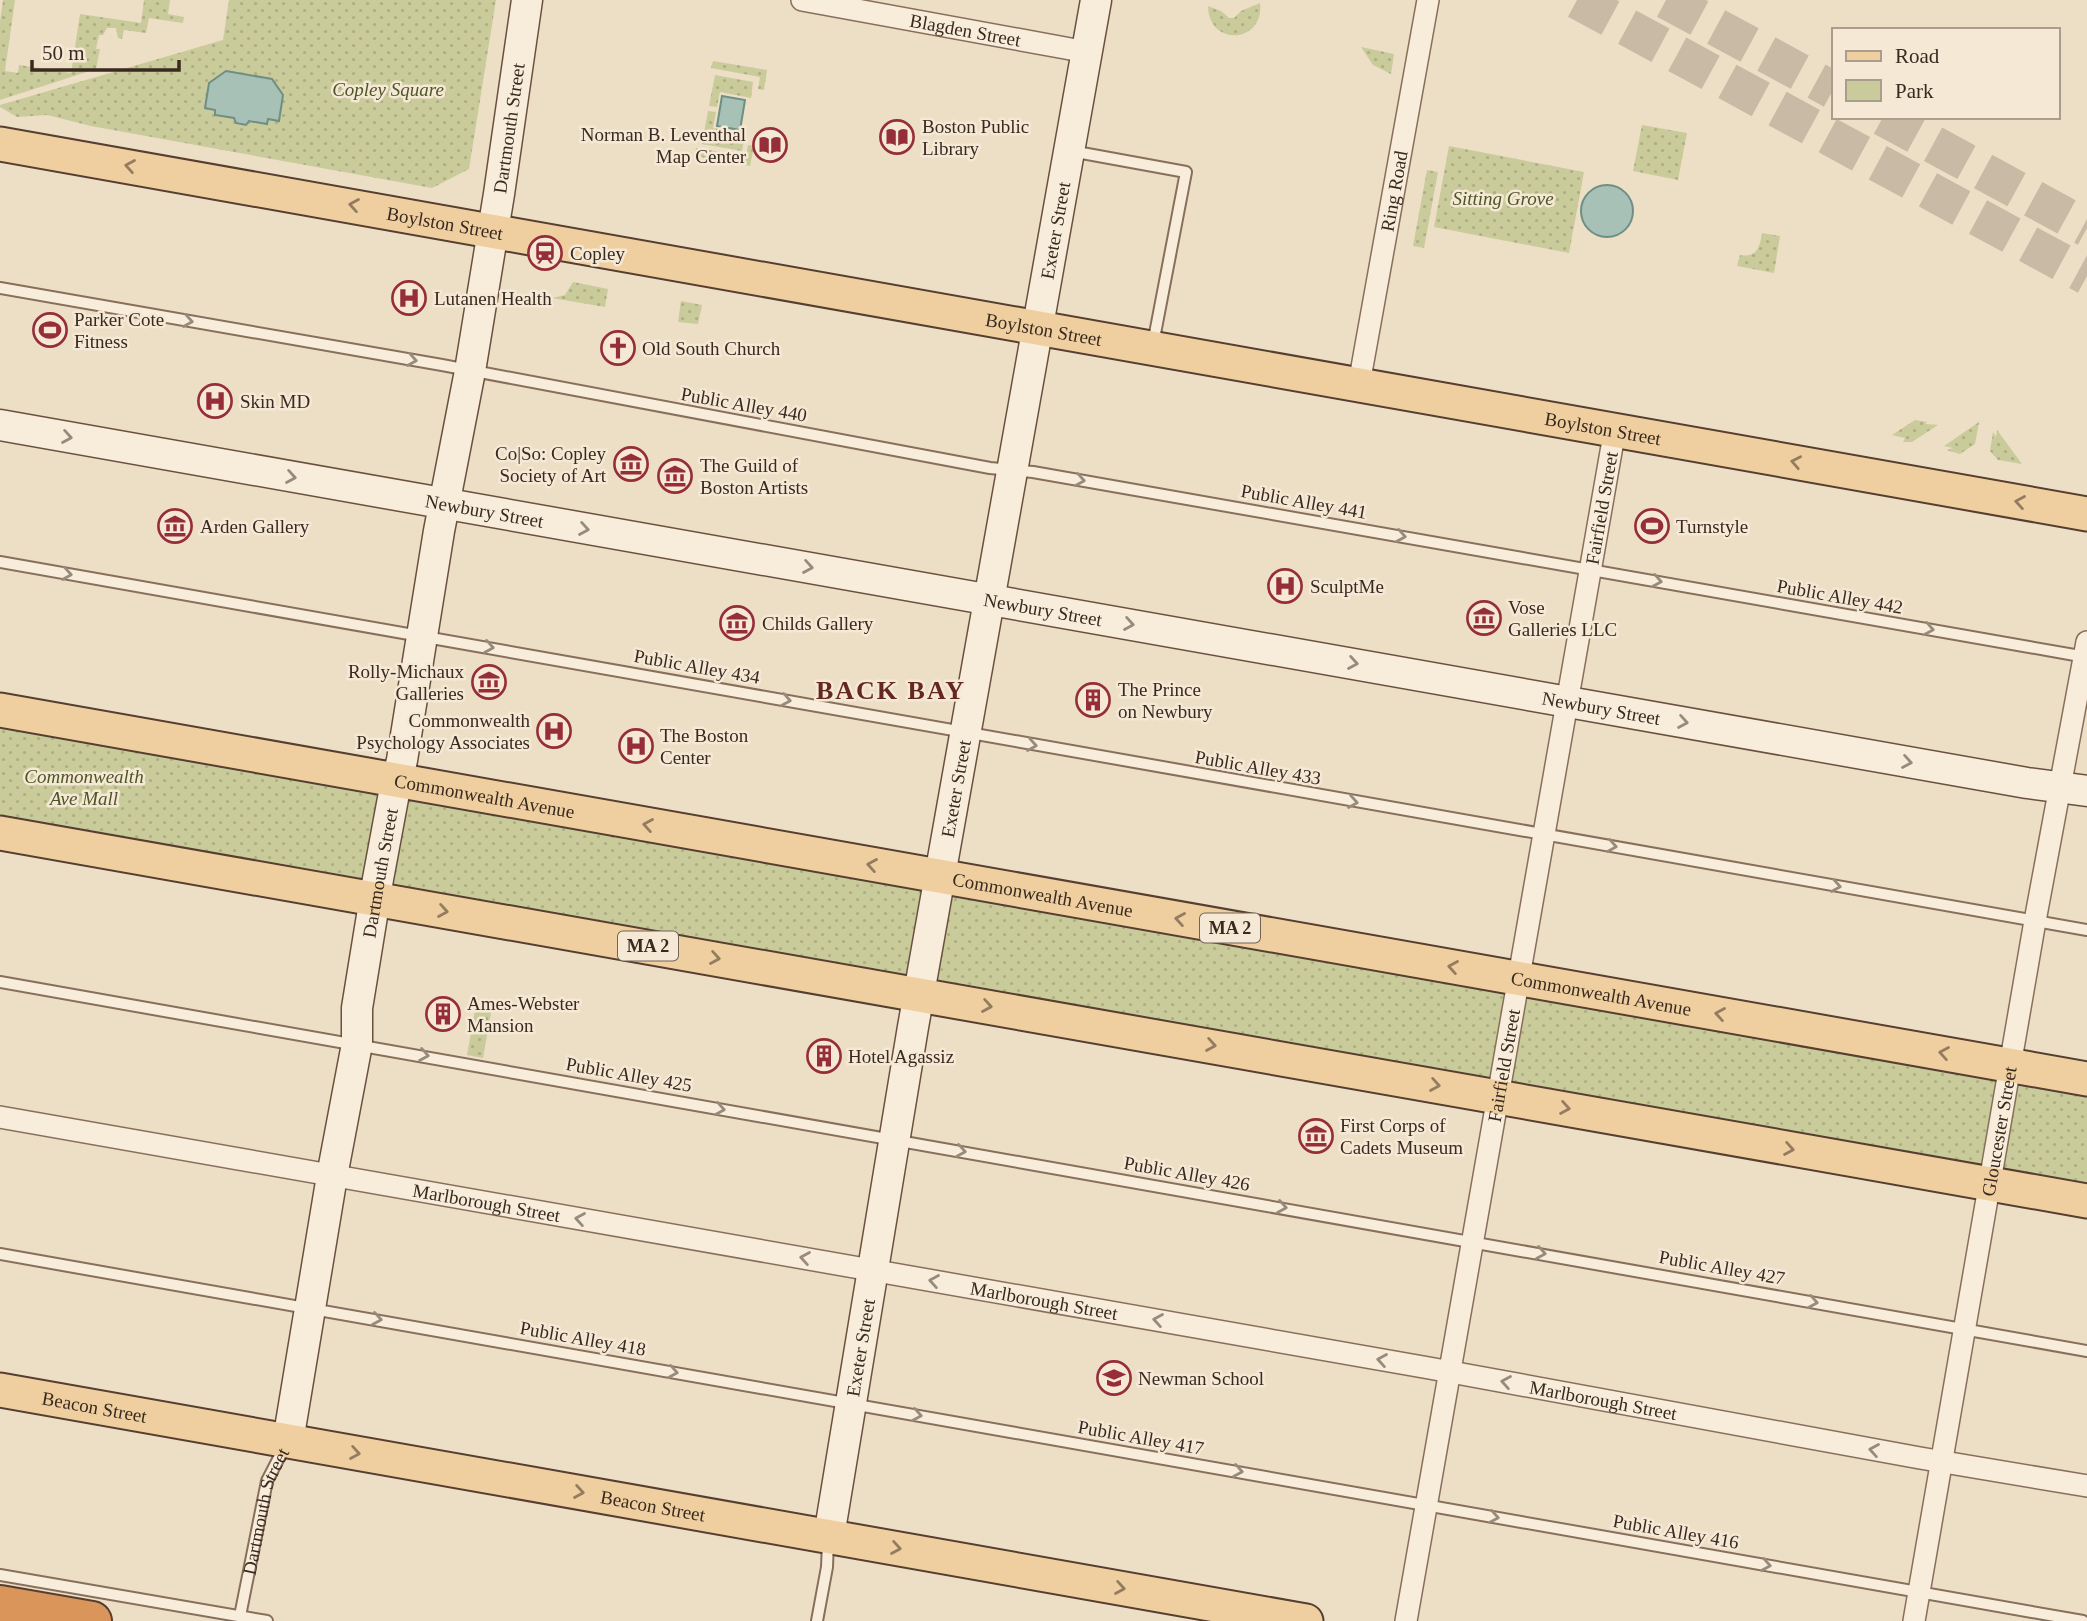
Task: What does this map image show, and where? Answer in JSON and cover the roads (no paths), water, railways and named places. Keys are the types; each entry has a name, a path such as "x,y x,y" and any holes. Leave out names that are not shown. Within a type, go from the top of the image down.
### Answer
{"highway":[{"path":"0,1605 92,1621"}],"main road":[{"name":"Dartmouth Street","path":"288,1441 357,1044 357,1008 404,751 444,504 470,371 527,0"},
{"name":"Exeter Street","path":"829,1536 919,994 1096,0"},
{"name":"Boylston Street","path":"0,144 2087,514"},
{"name":"Newbury Street","path":"0,425 2073,789"},
{"name":"Commonwealth Avenue","path":"0,710 2087,1079"},
{"name":"MA 2","path":"0,832 2087,1201"},
{"name":"Beacon Street","path":"0,1390 1306,1621"}],"street":[{"name":"Blagden Street","path":"802,0 1087,52"},
{"name":"Ring Road","path":"1359,384 1428,0"},
{"name":"Fairfield Street","path":"1406,1621 1615,429"},
{"name":"Gloucester Street","path":"1914,1621 2035,921 2073,789 2086,652"},
{"name":"Marlborough Street","path":"0,1116 2087,1486"}],"lane":[{"path":"1069,151 1186,172 1152,347"},
{"name":"Public Alley 440","path":"0,288 1012,470"},
{"name":"Public Alley 441","path":"1012,470 1590,569"},
{"name":"Public Alley 434","path":"0,562 965,732"},
{"name":"Public Alley 442","path":"1590,569 2086,652"},
{"name":"Public Alley 433","path":"965,732 2087,930"},
{"name":"Public Alley 425","path":"0,982 894,1139"},
{"name":"Public Alley 426","path":"894,1139 1473,1241"},
{"name":"Public Alley 427","path":"1473,1241 2087,1350"},
{"name":"Public Alley 418","path":"0,1254 850,1403"},
{"name":"Public Alley 417","path":"850,1403 1427,1505"},
{"name":"Dartmouth Street","path":"240,1616 267,1480 288,1441"},
{"name":"Public Alley 416","path":"1427,1505 2083,1621"},
{"name":"Exeter Street","path":"817,1621 827,1567 829,1536"},
{"path":"0,1574 267,1621"}],"tunnel":[{"path":"1577,0 2087,276"},
{"path":"1666,0 1832,89"},
{"path":"1887,119 2087,228"}],"place":[{"name":"Boston Public Library","path":"897,137"},
{"name":"Norman B. Leventhal Map Center","path":"770,145"},
{"name":"Copley","path":"545,253"},
{"name":"Lutanen Health","path":"409,298"},
{"name":"Parker Cote Fitness","path":"50,330"},
{"name":"Old South Church","path":"618,348"},
{"name":"Skin MD","path":"215,401"},
{"name":"Co|So: Copley Society of Art","path":"631,464"},
{"name":"The Guild of Boston Artists","path":"675,476"},
{"name":"Arden Gallery","path":"175,526"},
{"name":"Turnstyle","path":"1652,526"},
{"name":"SculptMe","path":"1285,586"},
{"name":"Vose Galleries LLC","path":"1484,618"},
{"name":"Childs Gallery","path":"737,623"},
{"name":"Rolly-Michaux Galleries","path":"489,682"},
{"name":"The Prince on Newbury","path":"1093,700"},
{"name":"Commonwealth Psychology Associates","path":"554,731"},
{"name":"The Boston Center","path":"636,746"},
{"name":"Ames-Webster Mansion","path":"443,1014"},
{"name":"Hotel Agassiz","path":"824,1056"},
{"name":"First Corps of Cadets Museum","path":"1316,1136"},
{"name":"Newman School","path":"1114,1378"}],"district":[{"name":"BACK BAY","path":"891,690"}],"park label":[{"name":"Copley Square","path":"388,89"},
{"name":"Sitting Grove","path":"1503,198"},
{"name":"Commonwealth Ave Mall","path":"84,787"}]}
